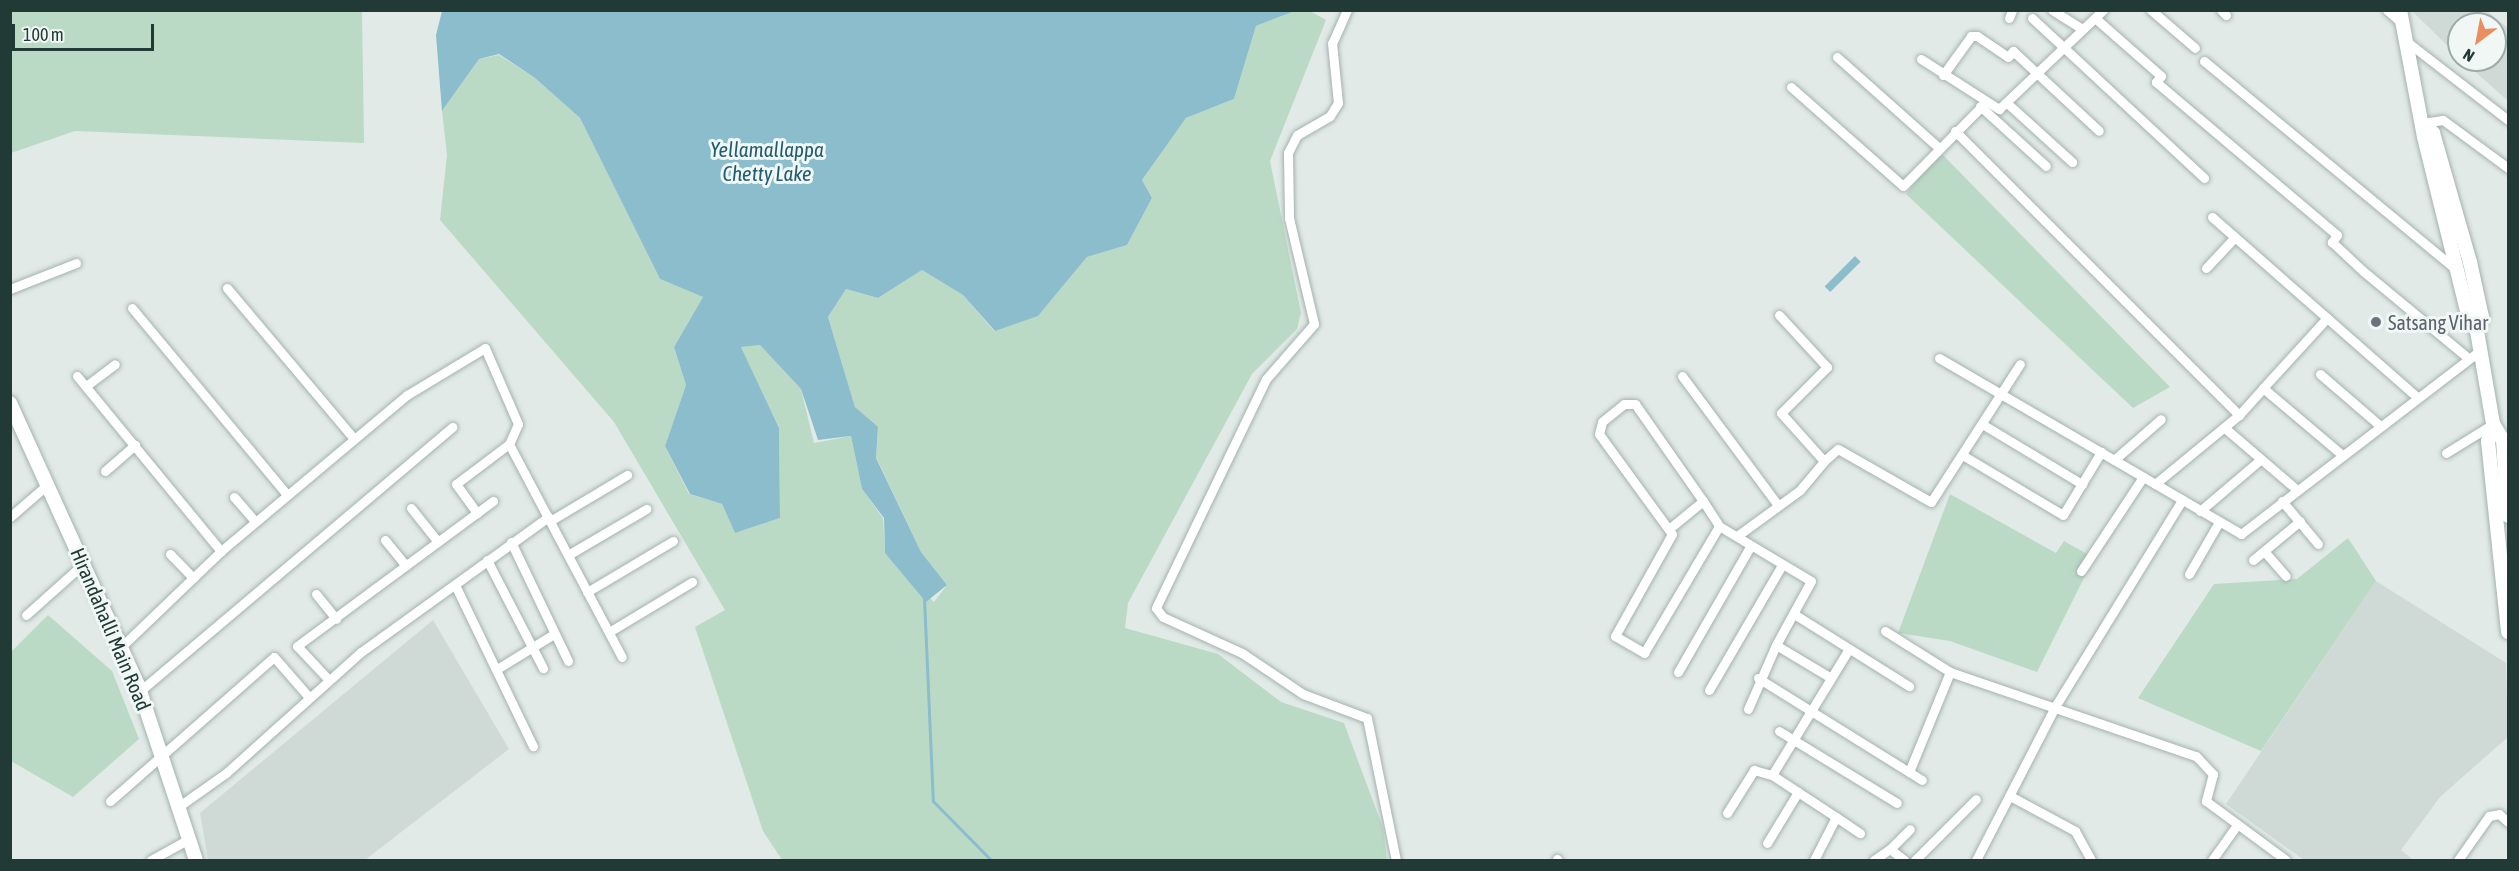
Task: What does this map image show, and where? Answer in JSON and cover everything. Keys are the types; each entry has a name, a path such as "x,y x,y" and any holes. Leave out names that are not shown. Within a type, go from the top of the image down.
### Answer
{"main road":[{"path":"2401,17 2422,123 2433,133 2467,272 2482,317 2477,331 2494,426 2503,440 2508,516"},
{"name":"Hirandahalli Main Road","path":"10,403 140,691 196,861"},
{"path":"2494,426 2488,441 2508,632"}],"street":[{"path":"1347,10 1332,43 1338,103 1330,116 1296,135 1287,153 1289,218 1314,324 1266,379 1156,608 1163,617 1242,653 1303,693 1367,718 1396,861"},
{"path":"2052,10 2082,29"},
{"path":"1982,105 1999,110 2103,10"},
{"path":"2151,10 2195,48"},
{"path":"2387,10 2401,17"},
{"path":"2032,18 2204,178"},
{"path":"2095,18 2161,76 2156,81 2337,235 2332,242 2363,271 2468,358"},
{"path":"1943,75 1971,36 2008,57 2013,51 2099,131"},
{"path":"2406,41 2508,120"},
{"path":"1837,57 1938,147"},
{"path":"1921,59 1982,105 2046,166"},
{"path":"2204,61 2467,272"},
{"path":"1791,87 1903,186 1938,147 1982,105"},
{"path":"2007,103 2072,162"},
{"path":"2422,123 2443,120 2508,168"},
{"path":"1955,131 2239,415"},
{"path":"2212,217 2416,397"},
{"path":"2206,268 2235,237"},
{"path":"10,289 76,263"},
{"path":"227,288 354,439"},
{"path":"132,308 287,495"},
{"path":"1779,315 1827,367 1781,413 1824,461"},
{"path":"2155,484 2226,429 2327,318"},
{"path":"121,647 220,551 407,395 485,348 516,415 517,433 509,444 456,484 477,513"},
{"path":"1939,358 2241,534 2341,454 2481,350"},
{"path":"86,386 115,364"},
{"path":"1737,536 1777,504 1800,490 1824,461 1838,449 1931,502 1964,456 2000,393 2020,364"},
{"path":"2320,374 2379,425"},
{"path":"77,376 220,551"},
{"path":"1682,376 1777,504"},
{"path":"2263,388 2341,454"},
{"path":"1719,526 1644,653 1615,636 1672,534 1670,528 1599,434 1602,422 1624,404 1635,404 1719,526 1811,581 1758,678 1748,709"},
{"path":"2114,460 2161,419"},
{"path":"1982,424 2082,484"},
{"path":"2446,453 2494,426"},
{"path":"140,691 452,427"},
{"path":"2226,429 2296,489"},
{"path":"509,444 622,657"},
{"path":"105,471 135,445"},
{"path":"1964,456 2063,515 2101,452"},
{"path":"2200,511 2261,459"},
{"path":"178,807 226,773 328,679 456,587 511,542 627,475"},
{"path":"2081,571 2142,477"},
{"path":"10,517 47,485"},
{"path":"234,497 255,521"},
{"path":"1976,861 2056,705 2182,500"},
{"path":"328,679 297,646 493,501"},
{"path":"1670,528 1703,501"},
{"path":"2282,501 2318,544"},
{"path":"411,508 438,542"},
{"path":"568,555 645,509"},
{"path":"2253,560 2300,521"},
{"path":"2189,574 2219,522"},
{"path":"385,540 406,566"},
{"path":"587,592 673,541"},
{"path":"511,542 568,661"},
{"path":"1678,672 1750,545"},
{"path":"2264,551 2286,576"},
{"path":"170,554 193,578"},
{"path":"487,560 543,668"},
{"path":"26,615 83,564"},
{"path":"1709,690 1782,565"},
{"path":"609,632 692,582"},
{"path":"456,587 533,746"},
{"path":"316,594 336,619"},
{"path":"1794,614 1909,686"},
{"path":"1885,631 1950,672 2056,705 2205,761 2213,774 2206,801 2274,857 2286,861"},
{"path":"496,669 531,645 554,634"},
{"path":"1776,645 1831,678"},
{"path":"1772,775 1849,649"},
{"path":"110,801 160,752 274,657 308,696"},
{"path":"1909,772 1950,672"},
{"path":"1758,678 1922,780"},
{"path":"1779,731 1897,803"},
{"path":"1727,813 1754,770 1772,775 1860,833"},
{"path":"1767,843 1798,792"},
{"path":"2010,796 2075,831 2091,861"},
{"path":"1915,861 1976,799"},
{"path":"2458,861 2489,816 2499,814 2508,822"},
{"path":"1814,861 1836,817"},
{"path":"2212,861 2237,825"},
{"path":"1874,861 1911,829"},
{"path":"151,861 189,840"},
{"path":"1890,849 1904,861"}],"shaded area":[{"path":"2412,11 2488,12 2447,12 2447,45"},
{"path":"2507,27 2508,28 2508,101 2475,72 2507,72"},
{"path":"2376,581 2506,663 2508,737 2440,797 2401,850 2413,860 2304,860 2226,804"},
{"path":"433,620 509,749 365,860 208,860 200,813"}],"green space":[{"path":"10,11 362,11 364,143 75,131 11,153"},
{"path":"1295,11 1310,11 1326,20 1270,161 1301,313 1297,329 1252,374 1128,603 1125,628 1218,654 1281,702 1344,723 1383,828 1387,860 782,860 763,831 695,627 725,610 614,422 440,220 447,155 442,111 479,59 499,55 535,78 580,118 660,279 703,297 674,347 686,385 665,446 689,494 722,504 735,533 780,518 779,428 741,347 760,345 801,389 814,443 851,436 862,489 883,518 885,553 934,602 947,585 921,552 876,457 878,428 855,407 828,317 846,289 878,298 922,270 963,295 994,331 1038,316 1087,257 1127,245 1152,198 1142,180 1186,118 1234,99 1256,26"},
{"path":"1940,152 2170,387 2133,408 1906,194"},
{"path":"1950,494 2056,553 2064,541 2094,558 2037,672 1950,641 1898,633"},
{"path":"2348,538 2376,581 2261,751 2138,698 2214,584 2297,579"},
{"path":"48,615 112,671 139,739 73,797 11,761 11,652"}],"water":[{"name":"Yellamallappa Chetty Lake","path":"442,10 1295,11 1256,26 1234,99 1186,118 1142,180 1152,198 1127,245 1087,257 1038,316 995,331 963,295 922,270 878,298 846,289 828,317 855,407 878,427 876,458 921,552 947,585 926,602 885,553 884,518 862,489 851,436 818,440 801,389 760,345 741,347 779,428 780,518 735,533 722,504 690,494 665,446 686,385 674,347 703,297 660,279 580,118 535,78 499,54 479,59 442,111 436,35"},
{"path":"1855,256 1861,262 1830,292 1825,286"}],"waterway":[{"path":"924,598 933,801 991,860"}],"place":[{"name":"Satsang Vihar","path":"2376,322"}]}
